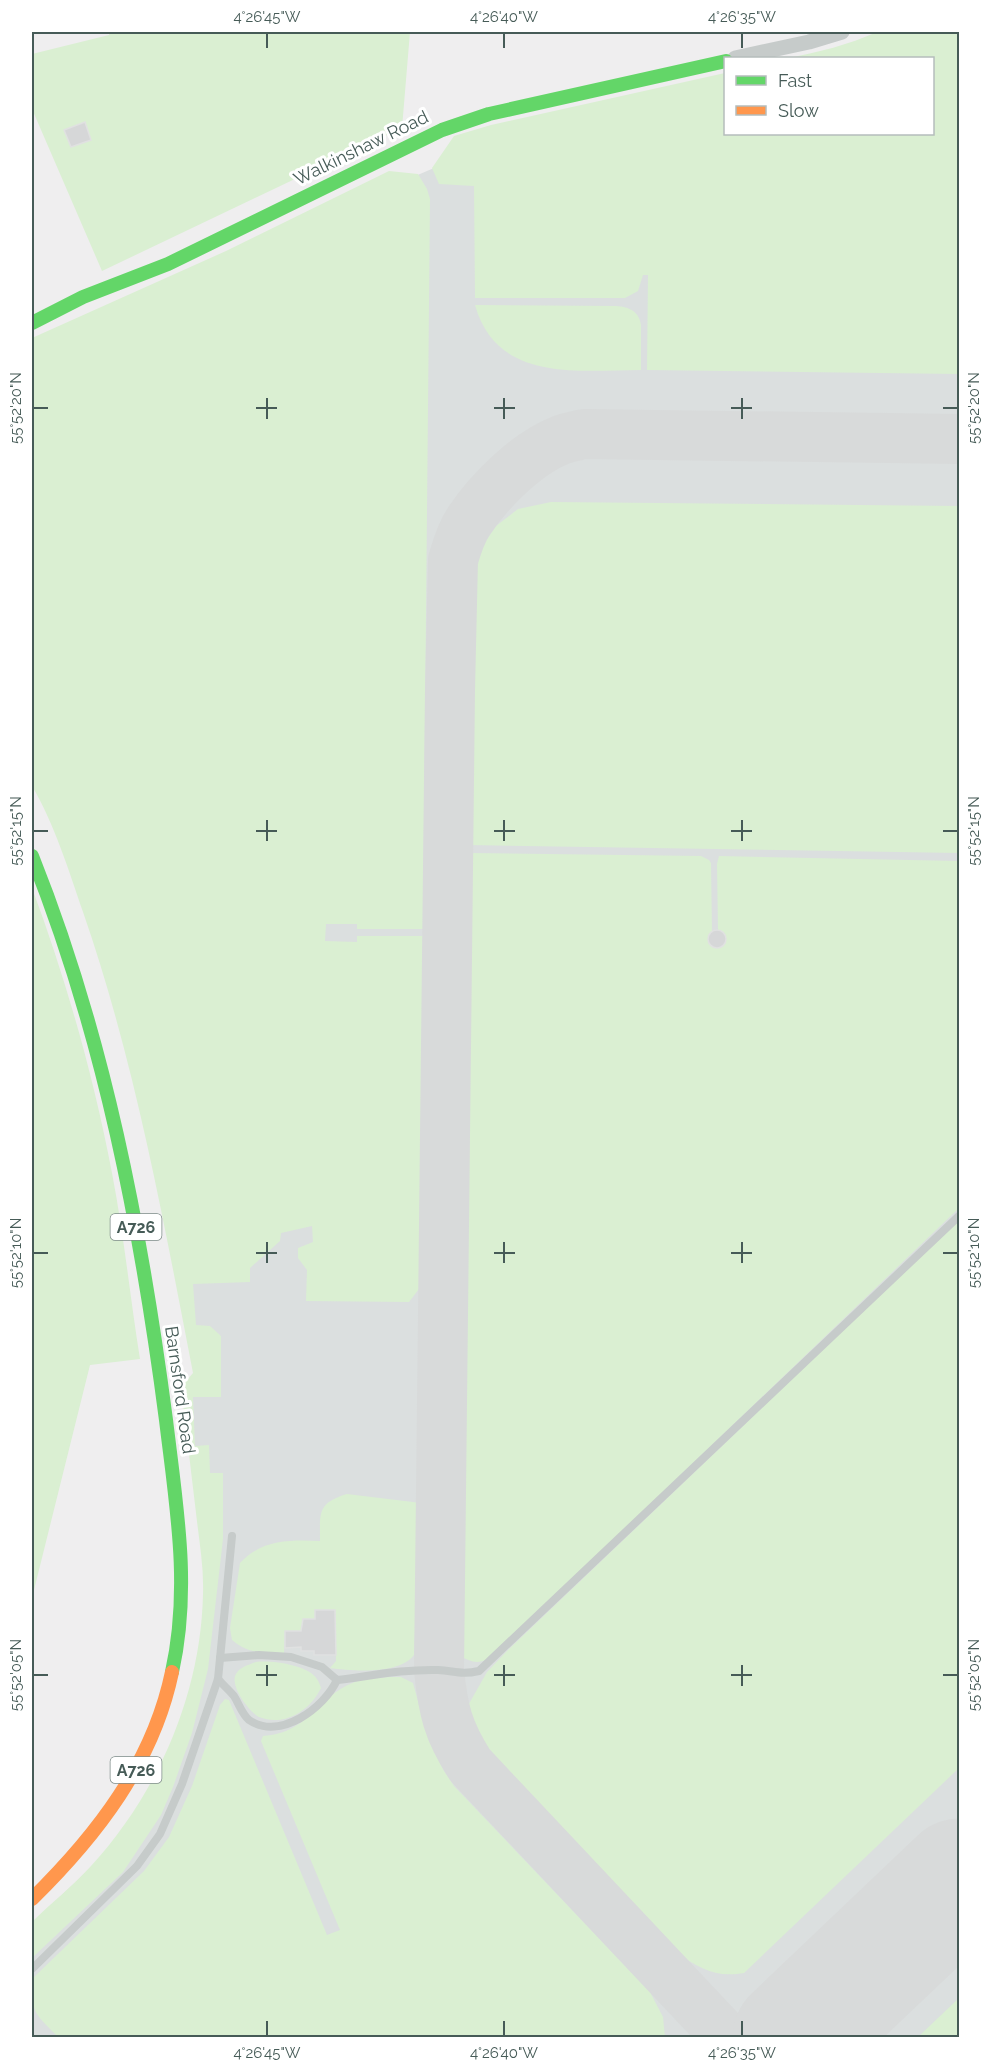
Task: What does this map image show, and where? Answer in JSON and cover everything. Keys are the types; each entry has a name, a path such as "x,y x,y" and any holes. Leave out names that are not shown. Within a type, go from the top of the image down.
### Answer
{"main road":[{"name":"Walkinshaw Road","path":"32,323 83,297 168,264 442,130 489,114 724,61"},
{"name":"Barnsford Road","path":"32,856 76,981 122,1153 155,1335 178,1516 183,1583 179,1640 170,1685 134,1775 113,1809 88,1842 32,1899"}],"street":[{"path":"740,57 809,42 842,32"}],"lane":[{"path":"337,1680 402,1672 439,1670 465,1674 479,1671 495,1659 960,1215"},
{"path":"32,1969 137,1866 160,1834 183,1784 218,1679 232,1536"},
{"path":"220,1658 259,1655 291,1657 322,1666 337,1680"},
{"path":"218,1679 234,1697 246,1718 255,1723 273,1727 292,1723 305,1715 331,1693 337,1680"}],"shaded area":[{"path":"959,32 959,2037 32,2037 32,1923 97,1862 144,1801 163,1765 188,1702 201,1638 206,1578 184,1387 196,1373 32,340 434,168 724,134 934,135 933,57"}],"green space":[{"path":"109,32 410,32 402,128 102,271 32,109 32,54 109,35"},
{"path":"877,32 959,32 959,374 647,370 648,275 643,275 638,291 625,298 475,298 474,186 439,184 432,168 454,136 491,125 724,73 724,135 934,135 934,57 793,57 855,41"},
{"path":"389,171 418,174 430,199 423,929 357,929 357,924 326,924 325,941 357,942 357,936 423,936 419,1289 409,1302 306,1301 307,1270 298,1258 298,1248 313,1242 312,1226 281,1233 280,1241 250,1268 250,1282 193,1284 196,1325 210,1326 221,1336 221,1397 193,1397 195,1446 209,1445 210,1473 223,1473 223,1539 208,1669 192,1733 161,1815 123,1872 32,1958 32,1922 84,1873 115,1837 136,1807 171,1740 194,1668 200,1631 203,1584 181,1387 193,1373 159,1199 133,1083 101,969 60,848 32,786 32,338 226,251"},
{"path":"475,305 627,308 635,312 640,320 641,370 567,370 543,367 521,360 501,348 486,330"},
{"path":"551,502 959,506 959,853 468,845 471,605 474,569 485,542 496,526 518,509"},
{"path":"468,853 701,856 711,863 712,932 718,930 717,864 719,856 959,861 959,1208 492,1656 484,1661 476,1662 459,1655"},
{"path":"32,888 68,993 97,1101 116,1196 140,1359 90,1365 32,1598"},
{"path":"959,1220 959,1768 744,1973 716,1973 692,1963 676,1952 502,1772 472,1727 466,1709 487,1672 507,1651"},
{"path":"347,1494 421,1503 414,1655 398,1666 387,1669 330,1668 336,1661 335,1610 315,1610 315,1628 312,1628 312,1619 303,1619 301,1631 285,1631 284,1653 251,1650 238,1645 232,1640 230,1628 240,1563 267,1545 288,1541 320,1541 322,1510 330,1501"},
{"path":"256,1662 280,1663 306,1670 317,1679 321,1688 310,1704 295,1715 278,1720 259,1717 241,1698 235,1685 236,1674 245,1666"},
{"path":"401,1677 413,1683 429,1741 454,1786 650,1992 663,2017 665,2037 58,2037 36,2012 32,1979 144,1871 169,1837 192,1786 220,1705 225,1699 229,1700 327,1935 340,1930 261,1741 263,1736 279,1733 303,1721 344,1687 362,1680"},
{"path":"959,1998 959,2037 918,2037"}],"building":[{"path":"85,122 91,140 71,147 64,130"},
{"path":"717,930 723,933 726,939 723,945 717,948 711,945 708,939 711,933"},
{"path":"315,1610 335,1610 336,1655 314,1655 314,1651 301,1651 301,1647 285,1648 285,1631 301,1631 303,1619 315,1619"}],"taxiway":[{"path":"727,2038 470,1765 456,1741 442,1697 439,1670 453,560 466,526 477,509 498,486 535,454 569,437 584,434 960,439"},
{"path":"809,2038 813,2028 833,2000"}],"runway":[{"path":"794,2038 960,1880"}],"traffic: fast":[{"path":"32,323 83,297 168,264 442,130 489,114 724,61"},
{"path":"32,856 80,993 99,1063 117,1134 145,1276 166,1420 180,1546 180,1609 178,1640 172,1672"}],"traffic: slow":[{"path":"32,1899 79,1849 119,1796 151,1737 172,1672"}]}
